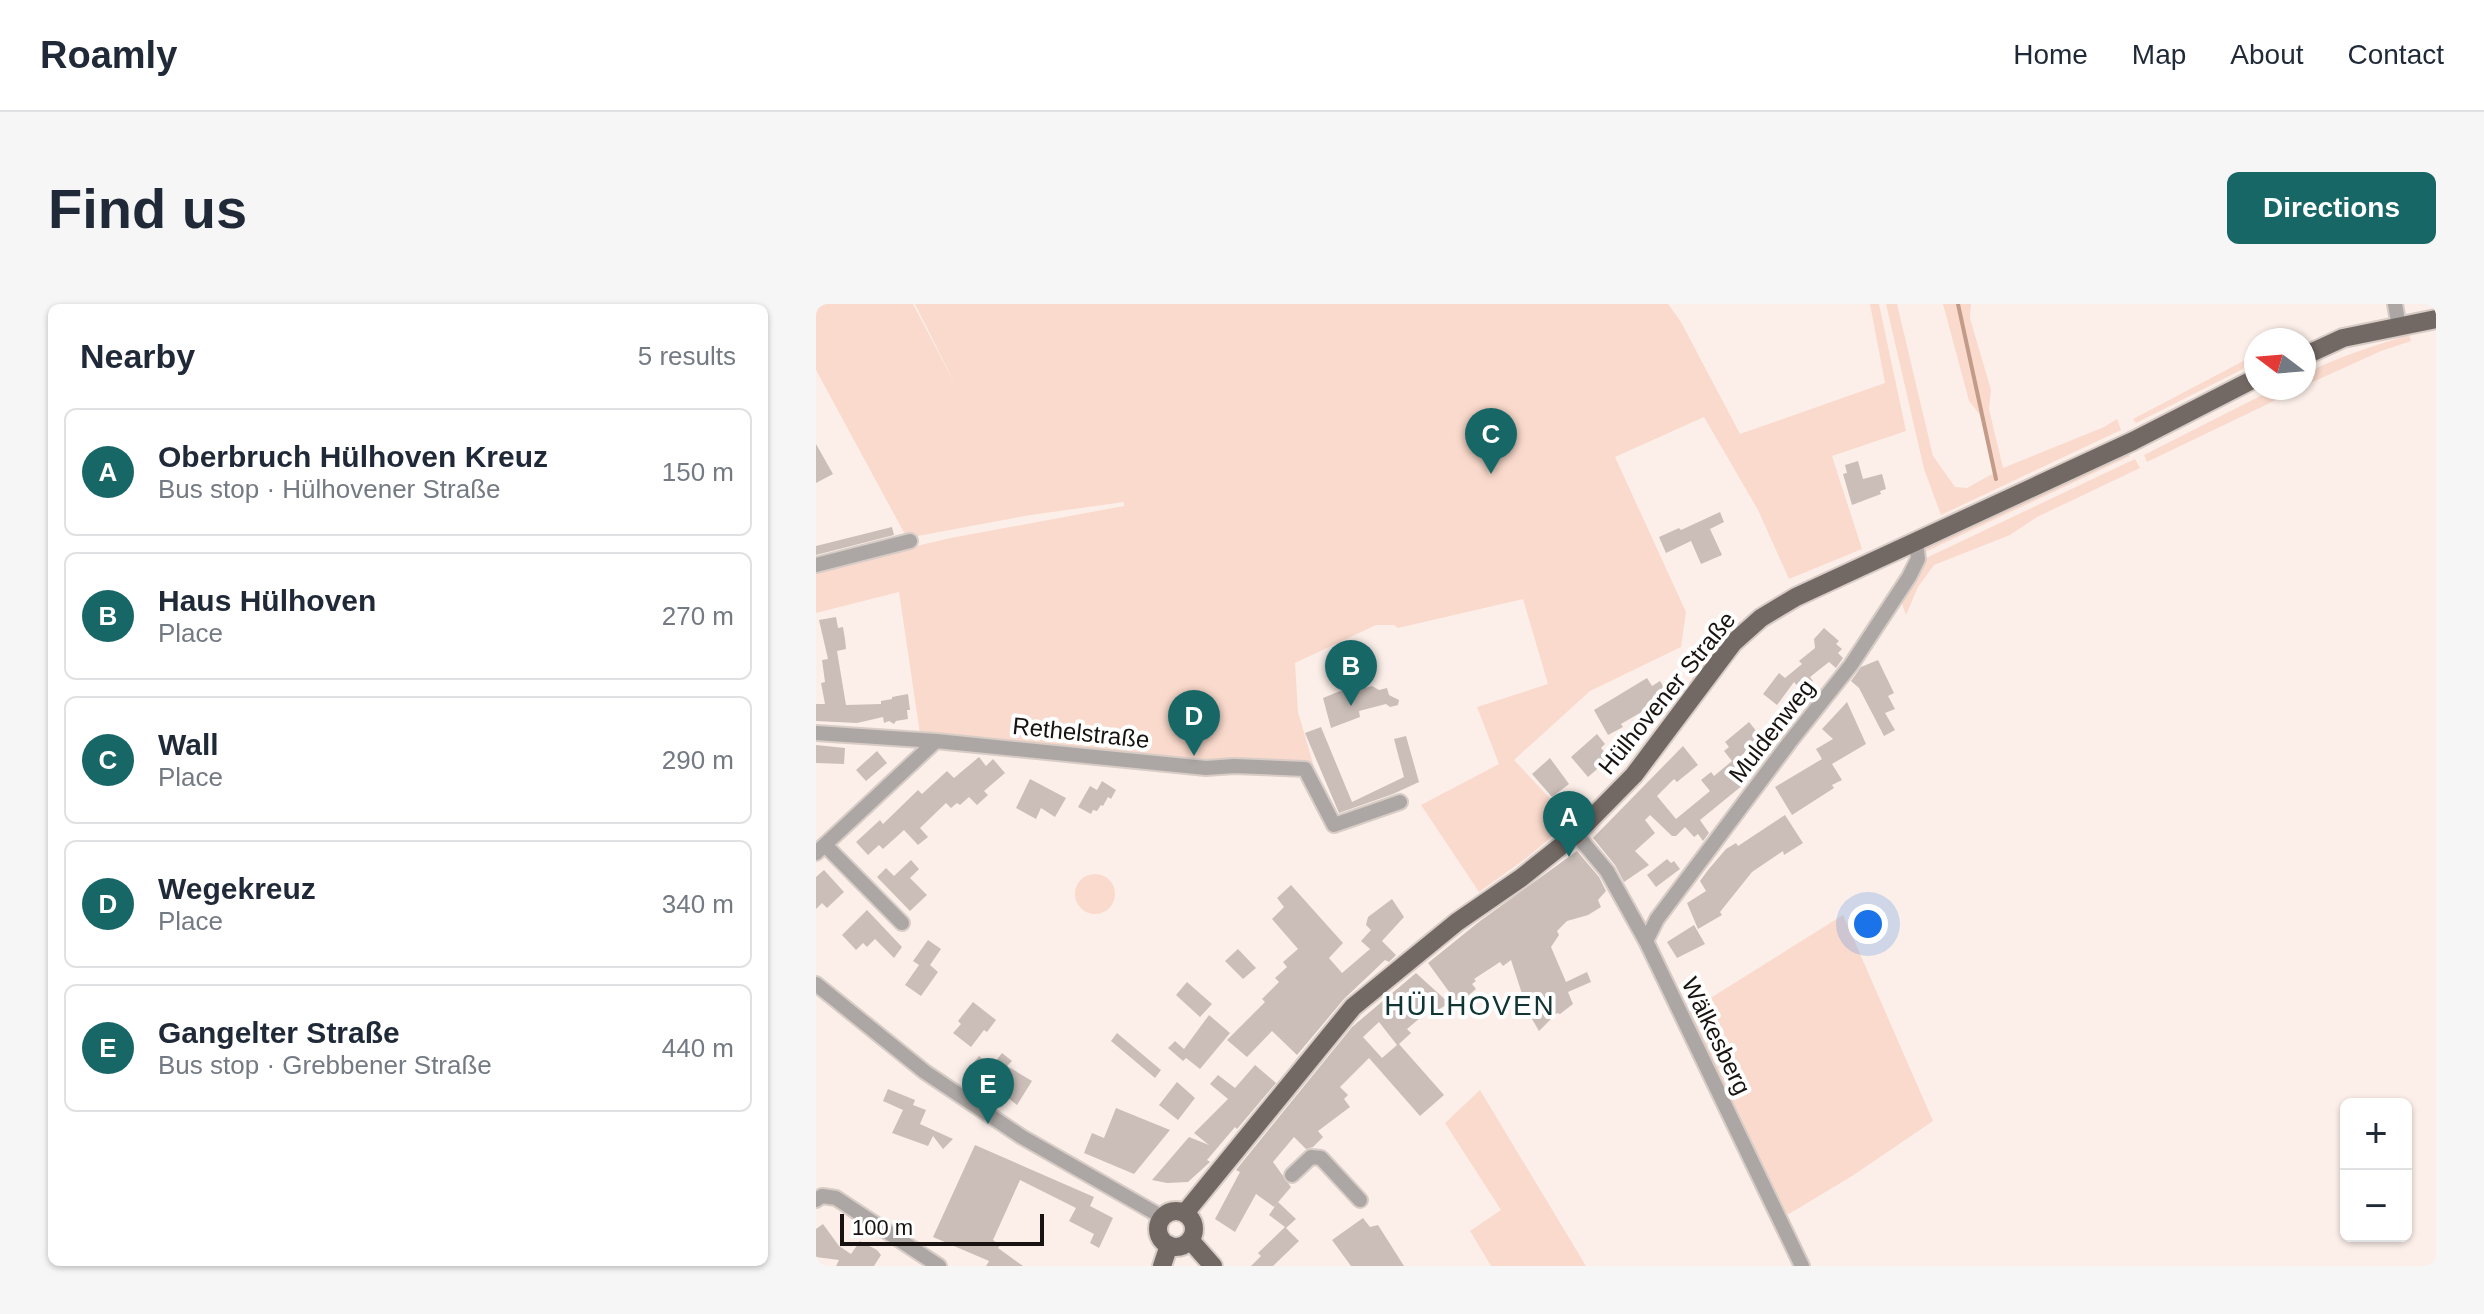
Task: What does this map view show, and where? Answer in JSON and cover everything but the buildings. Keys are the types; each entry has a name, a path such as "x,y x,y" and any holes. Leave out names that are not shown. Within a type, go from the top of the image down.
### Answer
{"main road":[{"path":"2316,350 2343,338 2436,319"},
{"name":"Hülhovener Straße","path":"1185,1213 1353,1007 1457,922 1521,878 1576,834 1634,775 1733,643 1761,618 1808,591 2133,441 2244,384"},
{"path":"1173,1211 1185,1213 1194,1226 1190,1240 1180,1246 1169,1245 1158,1233 1162,1217 1173,1211"},
{"path":"1190,1240 1213,1266"},
{"path":"1162,1266 1169,1245"}],"street":[{"path":"2395,304 2399,327"},
{"path":"816,565 910,541"},
{"name":"Muldenweg","path":"1646,941 1657,919 1851,665 1909,577 1918,559 1916,542"},
{"name":"Rethelstraße","path":"816,733 936,741 1206,768 1305,769 1334,825 1400,802"},
{"path":"902,923 820,849 936,741"},
{"name":"Wälkesberg","path":"1576,834 1607,871 1646,941 1802,1266"},
{"path":"816,984 925,1072 971,1103 1022,1137 1162,1217"},
{"path":"1292,1175 1311,1157 1321,1158 1360,1200"},
{"path":"818,1195 836,1198 939,1266"}],"shaded area":[{"path":"816,304 913,304 957,388 915,304 1668,304 1681,322 1740,434 1885,383 1870,304 1879,304 1906,431 1832,456 1862,549 1789,579 1758,510 1704,417 1615,457 1686,612 1681,647 1590,691 1514,760 1571,821 1479,892 1421,805 1499,764 1477,707 1548,684 1523,599 1398,628 1394,625 1376,625 1295,663 1298,712 1314,767 1231,763 1209,766 920,734 899,592 816,613 816,569 951,538 1124,506 1124,502 1024,516 907,538 816,370"},
{"path":"1886,304 1897,304 1933,456 1955,487 1967,488 1994,473 1980,415 1969,401 1943,304 1971,304 1970,318 1991,390 1989,409 2003,468 2117,419 2121,430 1941,515 1924,469"},
{"path":"2409,335 2411,341 2316,381 2316,369"},
{"path":"2244,361 2244,369 2136,423 2133,419"},
{"path":"2252,400 2276,400 2147,462 2144,455"},
{"path":"2126,454 2130,456 1925,552 1928,546"},
{"path":"2135,459 2140,468 2037,517 2010,535 1934,565 1918,587 1906,615 1901,601 1924,559"},
{"path":"1095,874 1109,880 1115,894 1109,908 1095,914 1081,908 1075,894 1081,880"},
{"path":"1843,915 1933,1121 1789,1214 1781,1212 1685,1014"},
{"path":"1480,1090 1586,1266 1491,1266 1470,1231 1501,1210 1445,1123"}],"waterway":[{"path":"1958,304 1996,479"}],"place":[{"name":"Wall","path":"1491,474"},
{"name":"Haus Hülhoven","path":"1351,706"},
{"name":"Wegekreuz","path":"1194,756"},
{"name":"Oberbruch Hülhoven Kreuz","path":"1569,857"},
{"name":"Gangelter Straße","path":"988,1124"}],"district":[{"name":"HÜLHOVEN","path":"1470,1005"}]}
